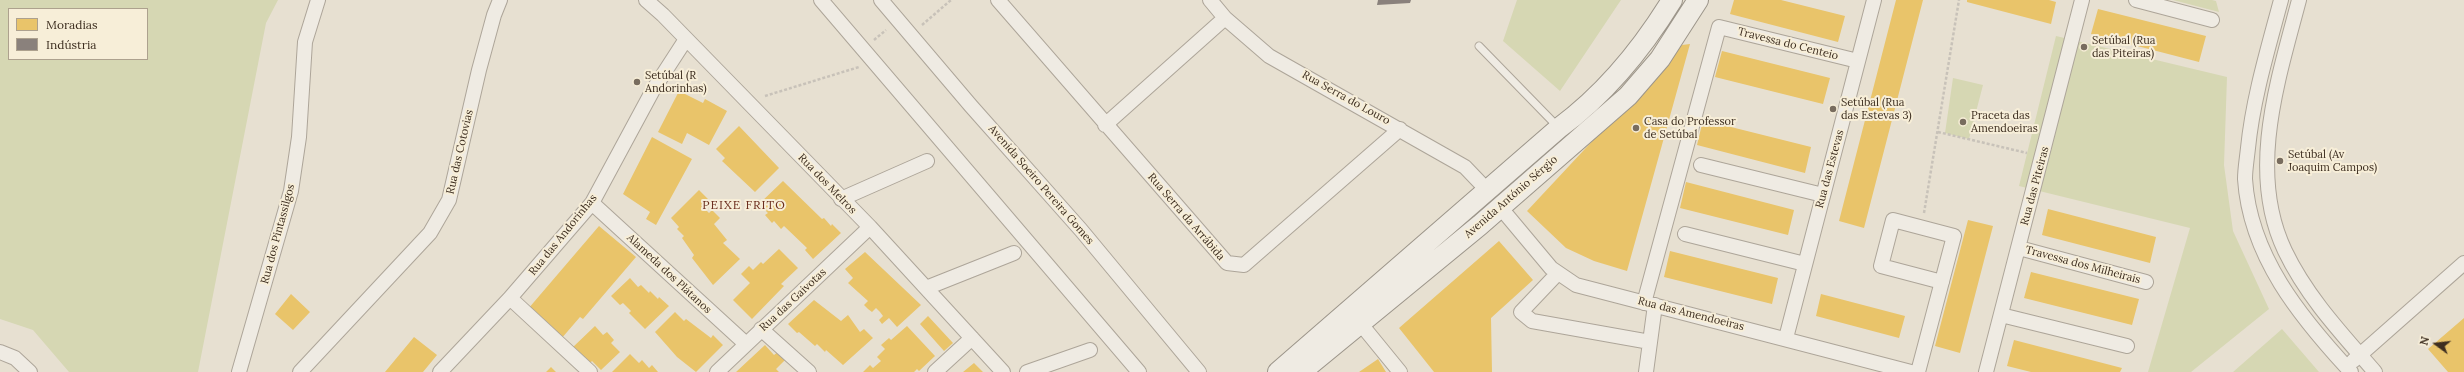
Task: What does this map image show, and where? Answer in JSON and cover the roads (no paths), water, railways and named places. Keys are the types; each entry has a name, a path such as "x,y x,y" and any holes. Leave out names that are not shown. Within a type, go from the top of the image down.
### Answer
{"main road":[{"name":"Avenida António Sérgio","path":"1278,372 1559,128 1583,110 1626,64 1645,40 1672,0"},
{"name":"Avenida António Sérgio","path":"1301,372 1500,207 1628,96 1660,59 1698,0"}],"street":[{"name":"Rua dos Pintassilgos","path":"240,371 291,191 299,137 306,42 318,0"},
{"name":"Rua das Cotovias","path":"300,372 430,233 449,200 479,70 494,15 500,0"},
{"name":"Rua dos Melros","path":"646,0 870,227 1003,372"},
{"path":"821,0 1139,372"},
{"name":"Avenida Soeiro Pereira Gomes","path":"881,0 971,106 1081,230 1199,372"},
{"name":"Rua Serra da Arrábida","path":"998,0 1226,263 1244,265 1400,129"},
{"name":"Rua Serra do Louro","path":"1210,0 1225,18 1269,56 1465,167 1487,190"},
{"name":"Rua das Estevas","path":"1786,338 1874,0"},
{"name":"Rua das Piteiras","path":"1986,372 2082,0"},
{"path":"2136,0 2212,20"},
{"path":"2281,0 2252,111 2245,178 2253,226 2273,274 2312,329 2348,370 2360,355 2464,263"},
{"path":"2299,0 2270,125 2266,180 2270,205 2285,251 2298,275 2329,320 2375,372"},
{"path":"1105,125 1225,18"},
{"name":"Travessa do Centeio","path":"1650,304 1719,28 1858,61"},
{"name":"Rua das Andorinhas","path":"440,372 510,298 592,203 652,90 686,39"},
{"path":"841,199 927,161"},
{"path":"1701,165 1823,195"},
{"name":"Alameda dos Plátanos","path":"592,203 746,344"},
{"name":"Rua das Amendoeiras","path":"1500,207 1551,268 1576,285 1786,338 1911,372"},
{"path":"1918,372 1942,282 1954,236 1893,220 1881,266 1942,282"},
{"name":"Rua das Gaivotas","path":"717,372 870,227"},
{"path":"1685,234 1805,264"},
{"name":"Travessa dos Milheirais","path":"2018,248 2146,282"},
{"path":"926,288 1014,253"},
{"path":"1558,272 1521,312 1532,321 1650,342"},
{"path":"510,298 590,372"},
{"path":"1646,372 1650,342 1650,304"},
{"path":"2001,315 2128,346"},
{"path":"1360,323 1400,372"},
{"path":"762,330 809,372"},
{"path":"935,372 972,338"},
{"path":"1027,372 1090,350"},
{"path":"0,352 15,358 30,372"}],"lane":[{"path":"1478,46 1559,128"}],"place":[{"name":"Setúbal (Rua das Piteiras)","path":"2084,47"},
{"name":"Setúbal (R Andorinhas)","path":"637,82"},
{"name":"Setúbal (Rua das Estevas 3)","path":"1833,109"},
{"name":"Praceta das Amendoeiras","path":"1963,122"},
{"name":"Casa do Professor de Setúbal","path":"1636,128"},
{"name":"Setúbal (Av Joaquim Campos)","path":"2280,161"}],"district":[{"name":"PEIXE FRITO","path":"744,206"}]}
